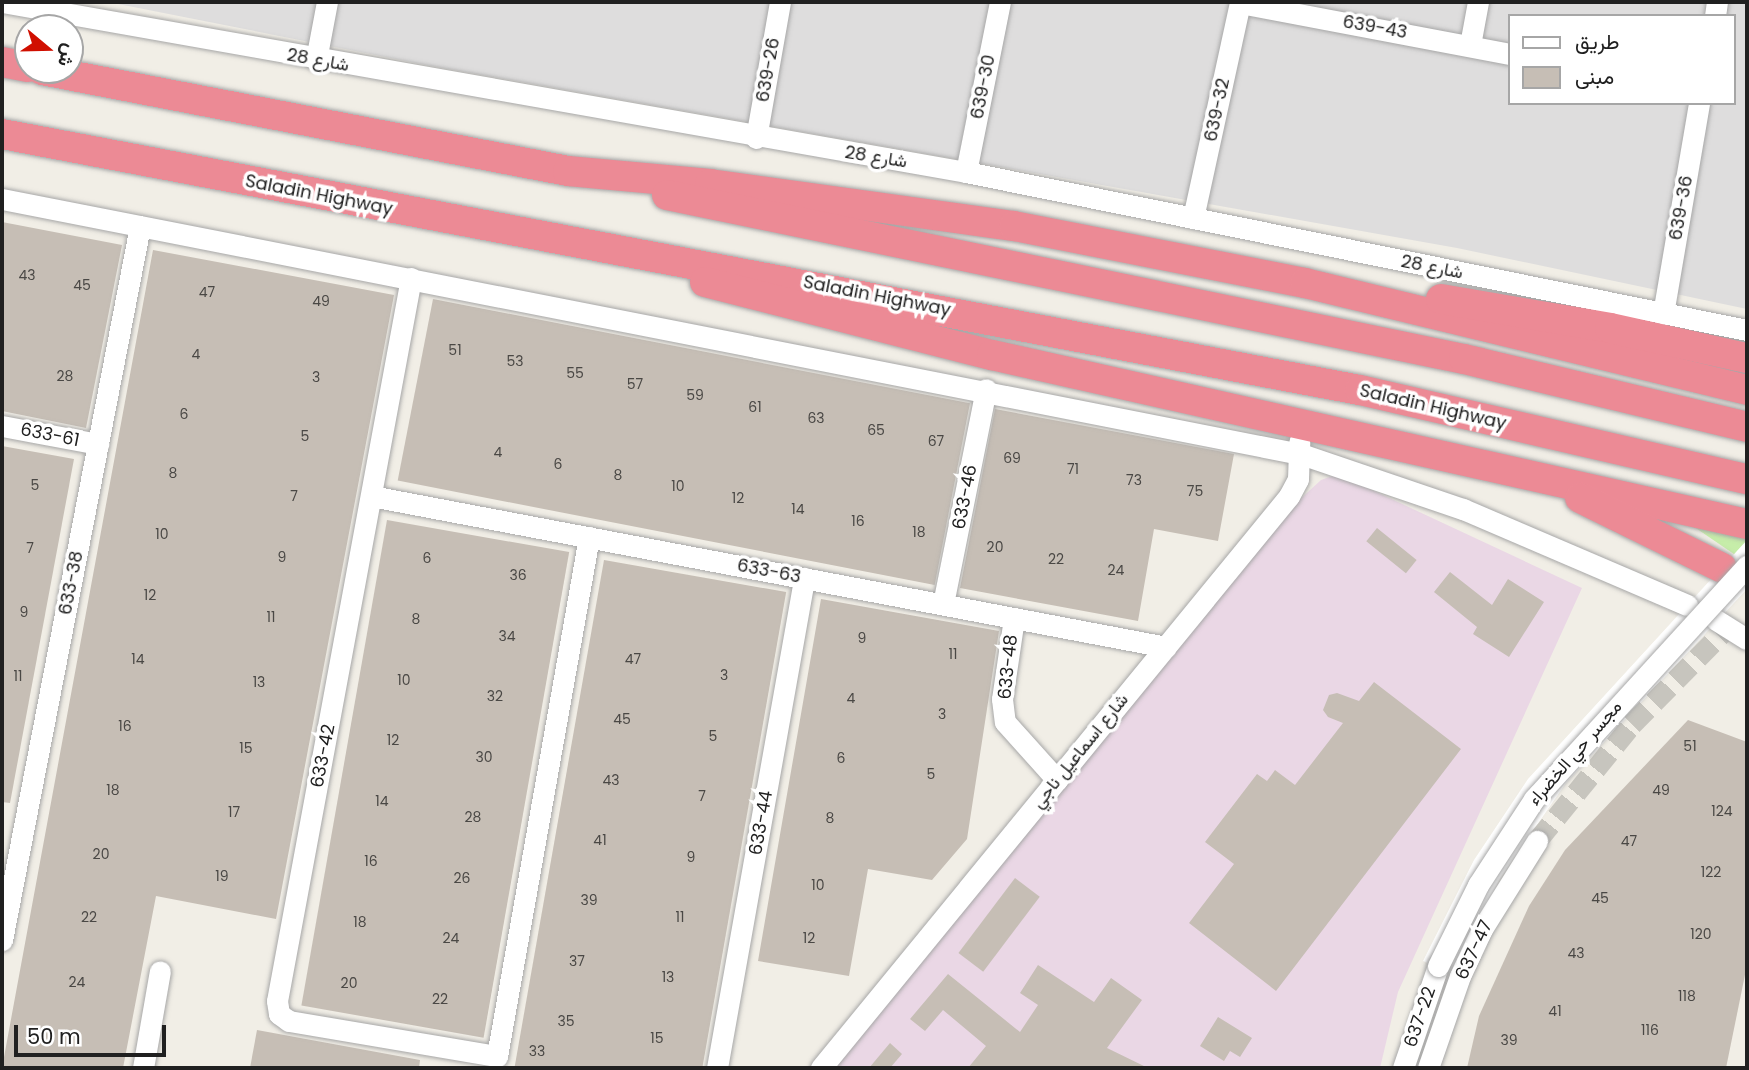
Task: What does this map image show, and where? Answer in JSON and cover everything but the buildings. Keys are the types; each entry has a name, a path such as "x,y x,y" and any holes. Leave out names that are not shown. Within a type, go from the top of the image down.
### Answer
{"highway":[{"path":"84,78 568,171 825,231 1464,359 1747,427"},
{"name":"Saladin Highway","path":"2,134 554,240 757,273 1360,390 1747,479"},
{"path":"568,171 710,184 1014,226 1305,283 1747,390"},
{"path":"554,240 967,349 1294,419 1747,524"},
{"path":"1305,283 1501,307 1747,358"},
{"path":"1488,464 1586,501 1735,567"}],"street":[{"name":"شارع 28","path":"2,2 72,8 316,60 756,138 966,172 1747,331"},
{"path":"316,60 327,2"},
{"name":"639-26","path":"756,138 780,2"},
{"name":"639-30","path":"966,172 1000,2"},
{"name":"639-43","path":"1240,2 1508,54"},
{"name":"639-32","path":"1194,218 1240,2"},
{"path":"1470,45 1478,2"},
{"name":"639-36","path":"1663,314 1699,105"},
{"path":"2,199 986,390 1301,454 1463,509 1688,605"},
{"name":"633-38","path":"2,940 140,226"},
{"name":"633-42","path":"411,278 277,1001 279,1014 289,1021 498,1062 589,537"},
{"name":"633-46","path":"943,604 986,390"},
{"name":"شارع اسماعيل ناجي","path":"821,1068 1289,496 1298,479 1301,454 1294,419"},
{"name":"633-61","path":"2,426 98,444"},
{"name":"633-63","path":"371,496 1166,646"},
{"name":"مجسر حي الخضراء","path":"1438,966 1496,854 1550,777 1735,567"},
{"name":"633-44","path":"717,1068 804,578"},
{"name":"633-48","path":"1014,618 1002,699 1005,722 1057,780"},
{"path":"1716,620 1747,639"},
{"name":"637-47","path":"1428,1068 1460,976 1482,929 1537,841"},
{"name":"637-22","path":"1403,1068 1438,966"},
{"path":"142,1068 160,971"}],"shaded area":[{"path":"108,2 1747,2 1747,309 1457,248 426,65"},
{"path":"1338,474 1582,588 1398,992 1380,1068 832,1068 1295,504 1321,480"}],"green space":[{"path":"1684,520 1747,537 1747,563"}],"pier":[{"path":"1747,540 1747,589 1566,783 1499,880 1454,974 1423,961 1474,860 1528,779"}],"tunnel":[{"path":"1537,841 1632,724 1728,627"}]}
